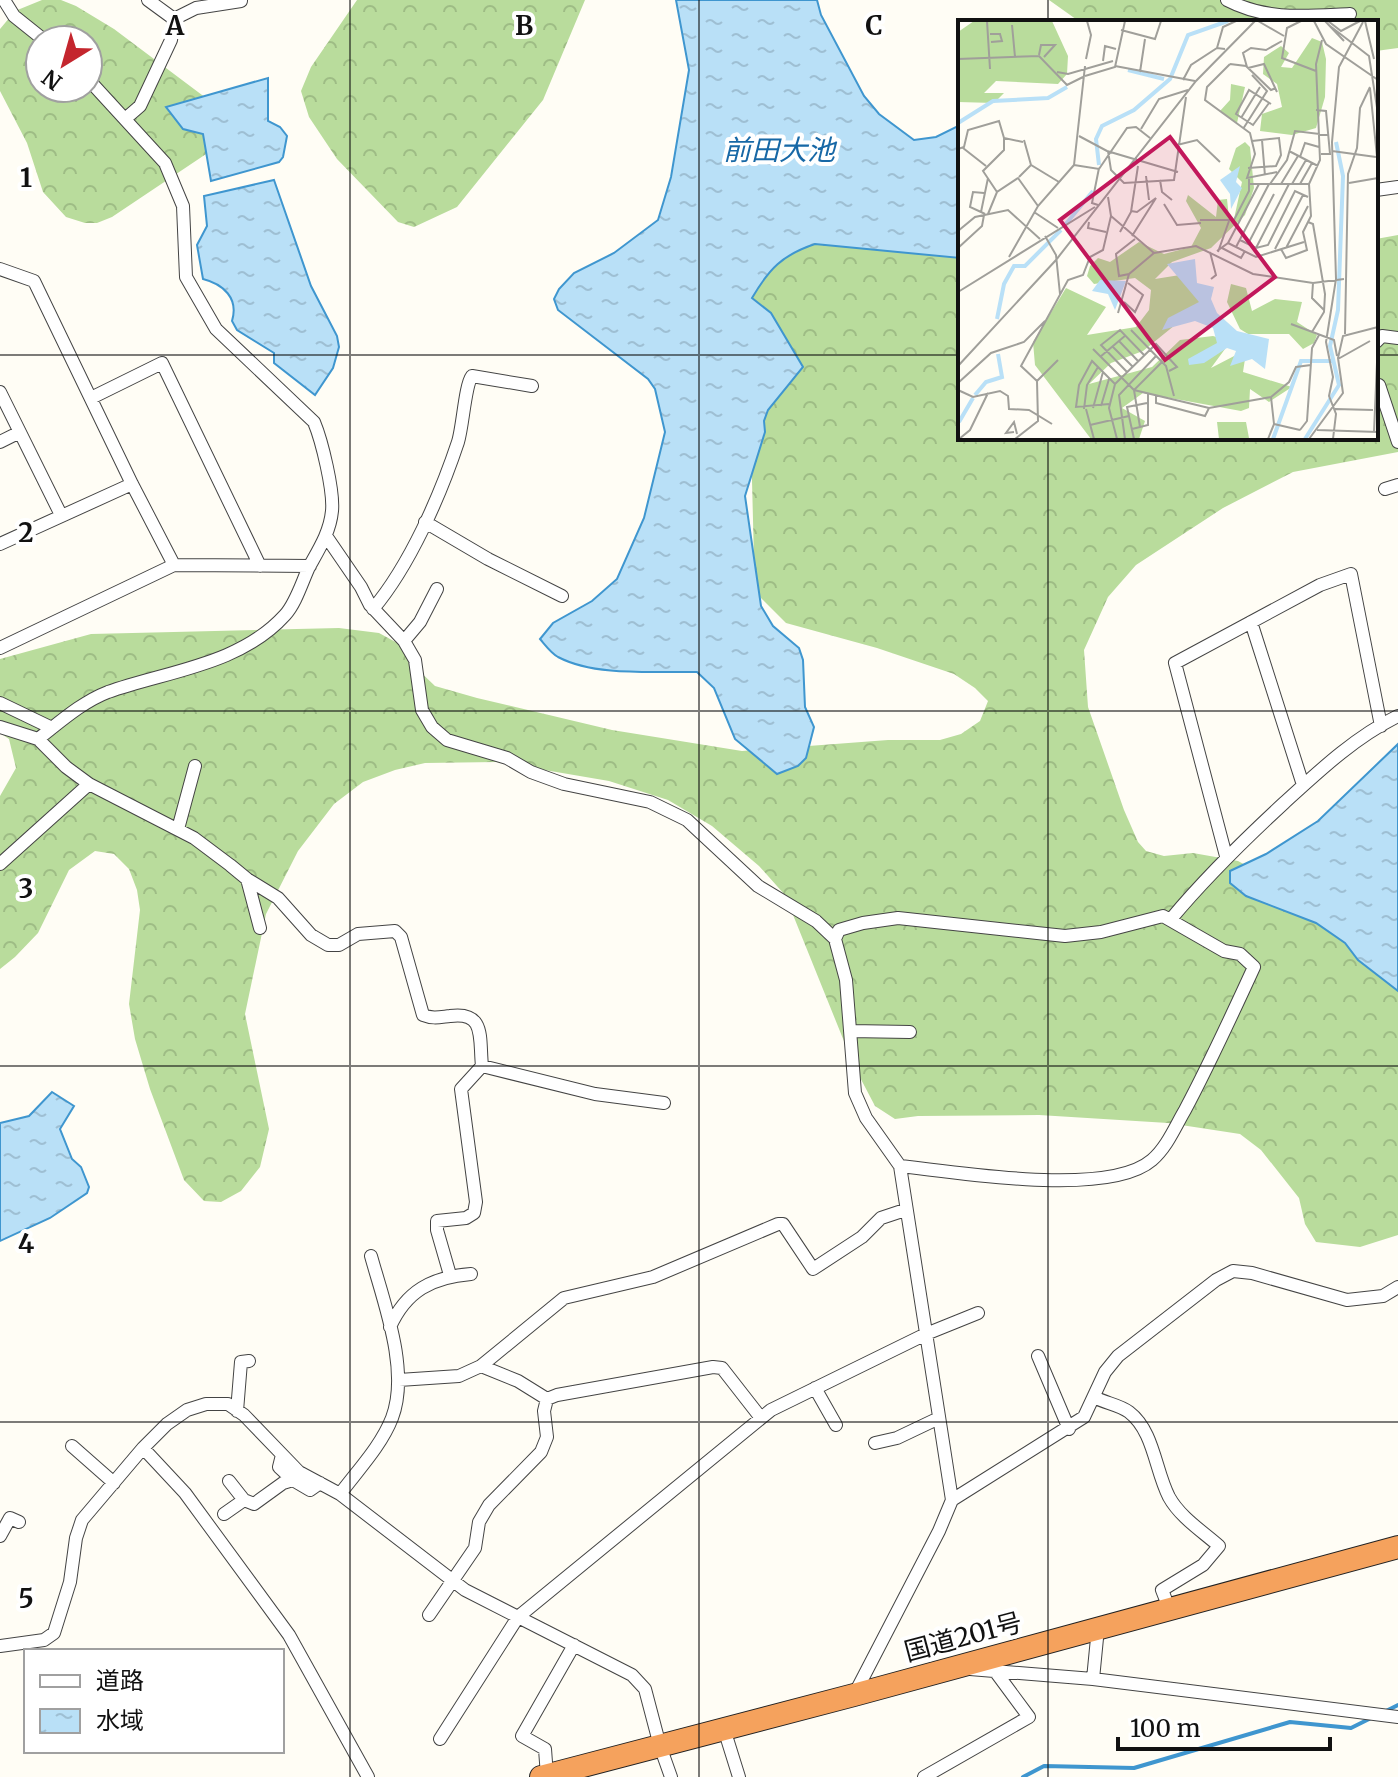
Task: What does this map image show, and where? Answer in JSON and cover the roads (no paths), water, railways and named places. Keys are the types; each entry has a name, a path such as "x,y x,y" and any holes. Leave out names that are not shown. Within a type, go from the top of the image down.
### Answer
{"highway":[{"name":"国道201号","path":"544,1776 1398,1547"}],"street":[{"path":"4,0 14,16 24,24"},
{"path":"148,0 174,19"},
{"path":"1227,0 1244,9 1284,18 1351,18 1349,0"},
{"path":"174,19 196,8 241,1"},
{"path":"125,119 140,106 171,40 174,19"},
{"path":"38,739 74,711 106,693 238,650 288,612 326,536 333,509 321,438 314,422 216,329 194,295 186,277 183,206 165,163 104,96"},
{"path":"1378,190 1398,187"},
{"path":"0,269 34,281 174,565"},
{"path":"1378,340 1382,336 1398,338"},
{"path":"91,398 162,363 260,566"},
{"path":"373,609 387,593 425,522 455,451 464,423 467,382 472,376 483,376 532,386"},
{"path":"1379,385 1398,442"},
{"path":"0,392 61,515"},
{"path":"0,442 18,433"},
{"path":"0,544 132,484"},
{"path":"425,522 488,559 562,596"},
{"path":"326,536 373,609 404,641 415,660 422,710 432,727 447,740 507,758 531,772 564,784 650,802 687,820 758,886 816,921 835,939 846,980 855,1093 866,1118 900,1166 952,1500 854,1695"},
{"path":"0,648 174,565 310,566"},
{"path":"1226,856 1175,663 1320,585 1351,574 1381,726"},
{"path":"404,641 420,622 437,589"},
{"path":"1251,622 1303,785"},
{"path":"0,703 52,728"},
{"path":"1171,919 1226,856 1303,785 1344,750 1398,716"},
{"path":"0,727 38,739 66,767 89,784 194,838 247,879 278,898 311,935 328,945 339,945 358,934 395,931 401,937 423,1015 431,1018 465,1014 473,1017 477,1024 482,1066 461,1089 476,1202 474,1213 466,1218 437,1221 450,1275"},
{"path":"178,829 195,766"},
{"path":"0,864 89,784"},
{"path":"247,879 260,928"},
{"path":"835,939 839,930 898,918 1065,936 1101,932 1163,916 1224,951 1240,954 1254,967 1194,1092 1167,1143 1151,1162 1122,1176 1096,1179 1032,1179 900,1166"},
{"path":"850,1031 910,1032"},
{"path":"482,1066 595,1094 664,1103"},
{"path":"399,1380 459,1376 481,1366 564,1298 653,1277 778,1224 783,1224 788,1230 813,1269 862,1237 881,1218 905,1210"},
{"path":"340,1494 382,1438 393,1416 399,1380 390,1327 371,1256"},
{"path":"952,1500 1084,1417 1105,1372 1118,1356 1216,1280 1233,1271 1252,1273 1347,1300 1383,1296 1398,1287"},
{"path":"390,1327 398,1307 409,1295 450,1275 471,1274"},
{"path":"440,1739 518,1617 771,1410 926,1334 978,1313"},
{"path":"1038,1356 1046,1381 1069,1429"},
{"path":"237,1411 241,1362 249,1361"},
{"path":"481,1366 518,1381 547,1399"},
{"path":"547,1399 713,1367 722,1368 727,1373 761,1418"},
{"path":"815,1388 836,1425"},
{"path":"1094,1397 1108,1405 1126,1409 1137,1419 1176,1509 1219,1546 1203,1565 1162,1590 1169,1608"},
{"path":"429,1615 475,1548 479,1522 489,1505 541,1452 547,1437 544,1411 547,1399"},
{"path":"0,1646 44,1640 54,1633 70,1582 76,1538 82,1520 143,1448 167,1424 187,1410 206,1404 228,1404 299,1472 340,1494 465,1590 632,1675 645,1689 671,1777"},
{"path":"875,1443 897,1438 939,1418"},
{"path":"72,1446 114,1483"},
{"path":"143,1448 185,1493 289,1635 368,1777"},
{"path":"282,1455 279,1467 293,1480 310,1490 320,1483"},
{"path":"229,1481 244,1500 254,1504 283,1483 293,1480"},
{"path":"224,1514 244,1500"},
{"path":"0,1536 10,1517"},
{"path":"1093,1679 1098,1628"},
{"path":"544,1776 545,1749 522,1736 574,1645"},
{"path":"951,1668 1093,1679 1395,1716"},
{"path":"924,1777 1029,1717 995,1671"},
{"path":"724,1729 739,1777"}],"water":[{"name":"前田大池","path":"676,0 817,0 821,15 864,96 879,114 914,140 936,137 958,126 958,258 815,244 778,264 752,298 771,313 803,367 768,410 764,421 765,432 745,496 761,606 773,626 799,648 803,660 805,707 814,727 806,758 798,766 777,774 735,739 714,688 697,672 626,672 590,668 558,657 540,639 553,623 592,601 617,579 644,518 665,432 655,389 648,379 558,310 554,299 574,273 614,253 658,220 671,177 689,70"},
{"path":"268,78 268,121 280,127 287,136 283,157 279,162 211,181 203,134 183,129 166,107"},
{"path":"274,180 311,286 337,336 339,347 333,368 315,395 274,363 274,353 237,330 232,321 233,305 228,293 217,284 203,279 197,245 207,226 204,196"},
{"path":"1398,744 1398,991 1358,960 1345,943 1316,923 1246,896 1230,883 1230,871 1266,854 1318,821"},
{"path":"52,1092 74,1106 60,1129 72,1159 81,1167 89,1187 87,1193 50,1218 0,1241 0,1123 29,1116"}],"waterway":[{"path":"1386,1711 1398,1705"},
{"path":"1023,1777 1044,1766 1134,1768 1290,1722 1351,1728 1371,1718"}]}
